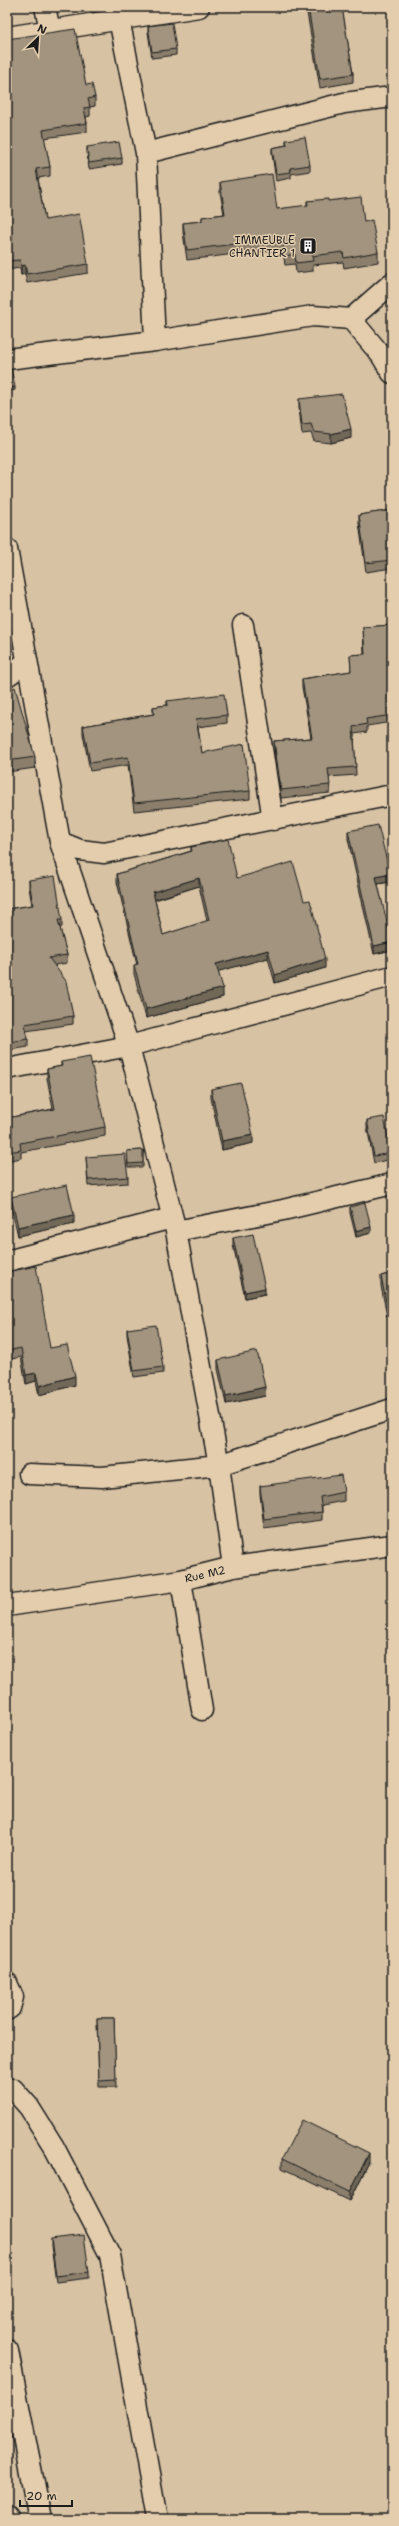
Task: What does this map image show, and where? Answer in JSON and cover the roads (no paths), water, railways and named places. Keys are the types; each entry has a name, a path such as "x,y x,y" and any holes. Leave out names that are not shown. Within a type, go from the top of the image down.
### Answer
{"main road":[{"path":"7,2351 40,2519"}],"street":[{"path":"45,7 50,30"},
{"path":"7,37 199,7"},
{"path":"120,19 146,153 155,341"},
{"path":"146,153 344,103 392,97"},
{"path":"7,359 155,341 313,316 351,319 392,284"},
{"path":"351,319 392,373"},
{"path":"7,549 60,842 129,1046 174,1225 219,1465 234,1567"},
{"path":"243,625 273,820"},
{"path":"7,676 27,662"},
{"path":"60,842 80,850 104,853 392,795"},
{"path":"7,1068 129,1046 392,976"},
{"path":"7,1261 174,1225 283,1210 392,1184"},
{"path":"29,1474 102,1477 219,1465 392,1409"},
{"name":"Rue M2","path":"11,1604 181,1580 234,1567 392,1545"},
{"path":"181,1580 202,1710"},
{"path":"7,1983 13,1997 10,2008 7,2010"},
{"path":"7,2089 13,2089 34,2113 54,2147 110,2255 157,2519"}],"place":[{"name":"IMMEUBLE CHANTIER 1","path":"308,246"}]}
